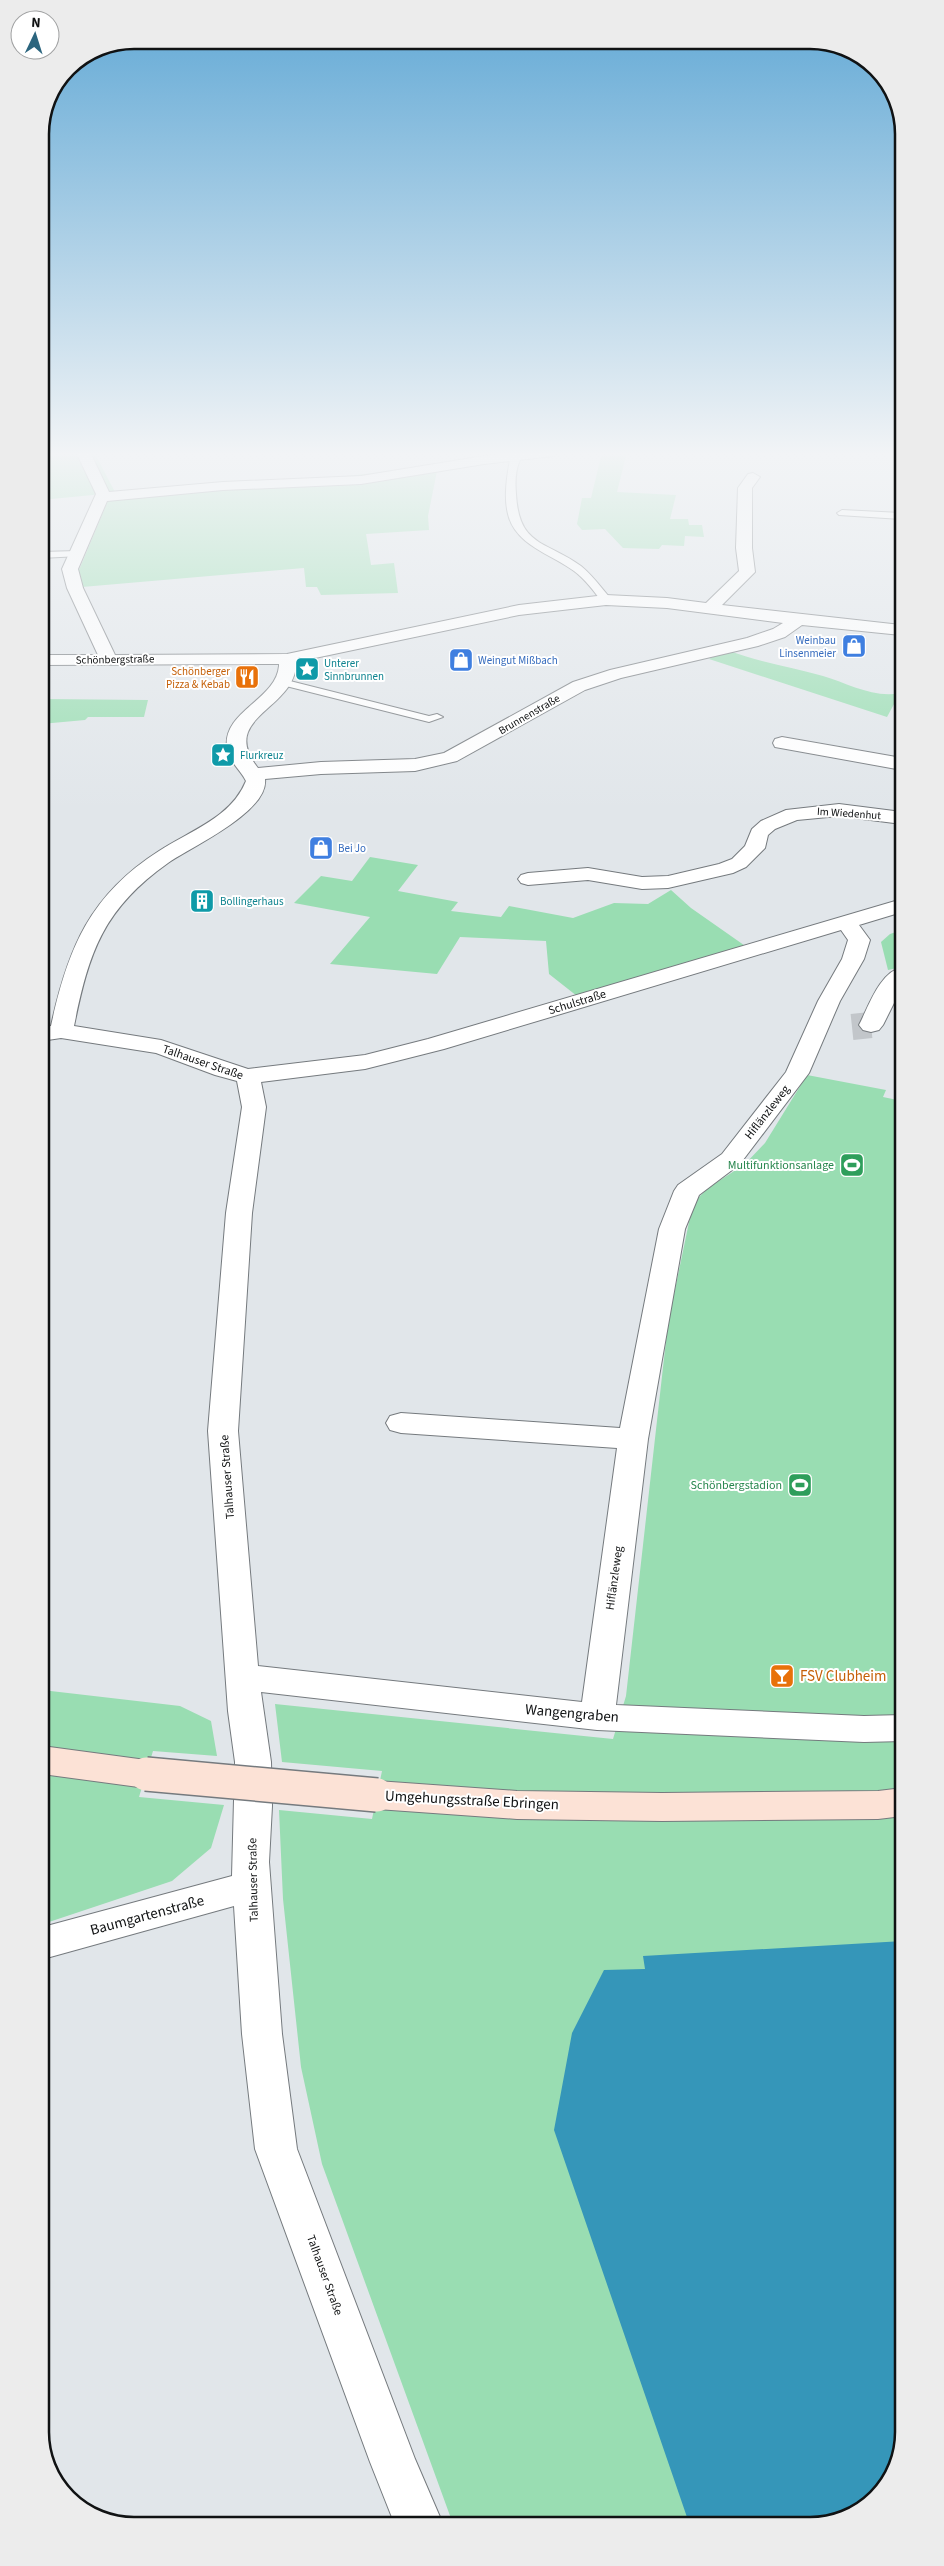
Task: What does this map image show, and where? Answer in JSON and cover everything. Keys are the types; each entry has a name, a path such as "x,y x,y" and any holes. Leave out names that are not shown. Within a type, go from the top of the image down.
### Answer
{"street":[{"path":"70,572 75,588 109,659"},
{"path":"710,608 748,572"},
{"name":"Schönbergstraße","path":"49,660 287,658 361,645 519,610 606,600 668,603 799,620 895,629"},
{"name":"Brunnenstraße","path":"254,774 321,768 416,765 450,757 579,686 616,674 752,642 780,633 799,620"},
{"path":"254,774 236,751 235,740 243,724 282,682 287,673 287,658"},
{"path":"782,743 895,763"},
{"name":"Talhauser Straße","path":"254,774 256,781 254,790 240,808 198,837 167,855 117,895 84,944 51,1033 161,1047 223,1070 248,1076 254,1107 239,1213 223,1431 242,1677 253,1762 252,1886 262,2034 276,2149 393,2462 416,2517"},
{"name":"Im Wiedenhut","path":"528,879 588,874 640,891 739,863 755,848 759,833 768,825 793,814 839,810 895,817"},
{"name":"Schulstraße","path":"248,1076 336,1066 392,1055 895,907"},
{"name":"Hiflänzleweg","path":"597,1716 633,1439 672,1229 687,1191 731,1159 797,1074 829,1001 852,959 859,940 847,922"},
{"path":"871,1025 895,980"},
{"path":"401,1423 633,1439"},
{"name":"Wangengraben","path":"242,1677 597,1716 864,1730 895,1728"},
{"name":"Umgehungsstraße Ebringen","path":"49,1761 146,1774 377,1795 517,1805 878,1805 895,1803"},
{"name":"Baumgartenstraße","path":"49,1942 252,1886"}],"lane":[{"path":"581,572 591,580 606,600"},
{"path":"282,682 429,718 437,717"}],"green space":[{"path":"79,572 260,572 82,587 78,579"},
{"path":"304,572 395,572 398,593 321,595 317,587 306,587"},
{"path":"727,650 823,676 871,692 895,694 895,702 887,717 709,659"},
{"path":"49,699 148,700 144,717 88,717 85,720 49,723"},
{"path":"370,857 418,865 398,891 458,902 451,911 501,917 509,906 573,918 614,903 648,904 671,890 691,908 751,950 582,1000 549,974 546,941 460,937 437,974 330,964 370,917 294,903 321,876 352,881"},
{"path":"895,932 895,968 888,970 881,942"},
{"path":"807,1075 886,1090 883,1097 895,1100 895,2444 887,2470 878,2484 866,2496 848,2509 822,2517 450,2517 322,2164 301,2067 283,1899 279,1810 372,1819 382,1771 282,1762 275,1704 613,1739 626,1696 668,1323 693,1203 708,1188 745,1164 765,1143"},
{"path":"49,1691 180,1706 211,1721 217,1756 153,1751 139,1797 224,1805 211,1848 172,1881 49,1922"}],"water":[{"path":"895,1941 895,2444 887,2470 878,2484 858,2503 848,2509 822,2517 687,2517 554,2130 572,2033 604,1970 645,1969 643,1956"}],"tunnel":[{"path":"852,1027 871,1025"}],"place":[{"name":"Weinbau Linsenmeier","path":"854,646"},
{"name":"Weingut Mißbach","path":"461,660"},
{"name":"Unterer Sinnbrunnen","path":"307,669"},
{"name":"Schönberger Pizza & Kebab","path":"247,677"},
{"name":"Flurkreuz","path":"223,755"},
{"name":"Bei Jo","path":"321,848"},
{"name":"Bollingerhaus","path":"202,901"},
{"name":"Multifunktionsanlage","path":"852,1165"},
{"name":"Schönbergstadion","path":"800,1485"},
{"name":"FSV Clubheim","path":"782,1676"}]}
